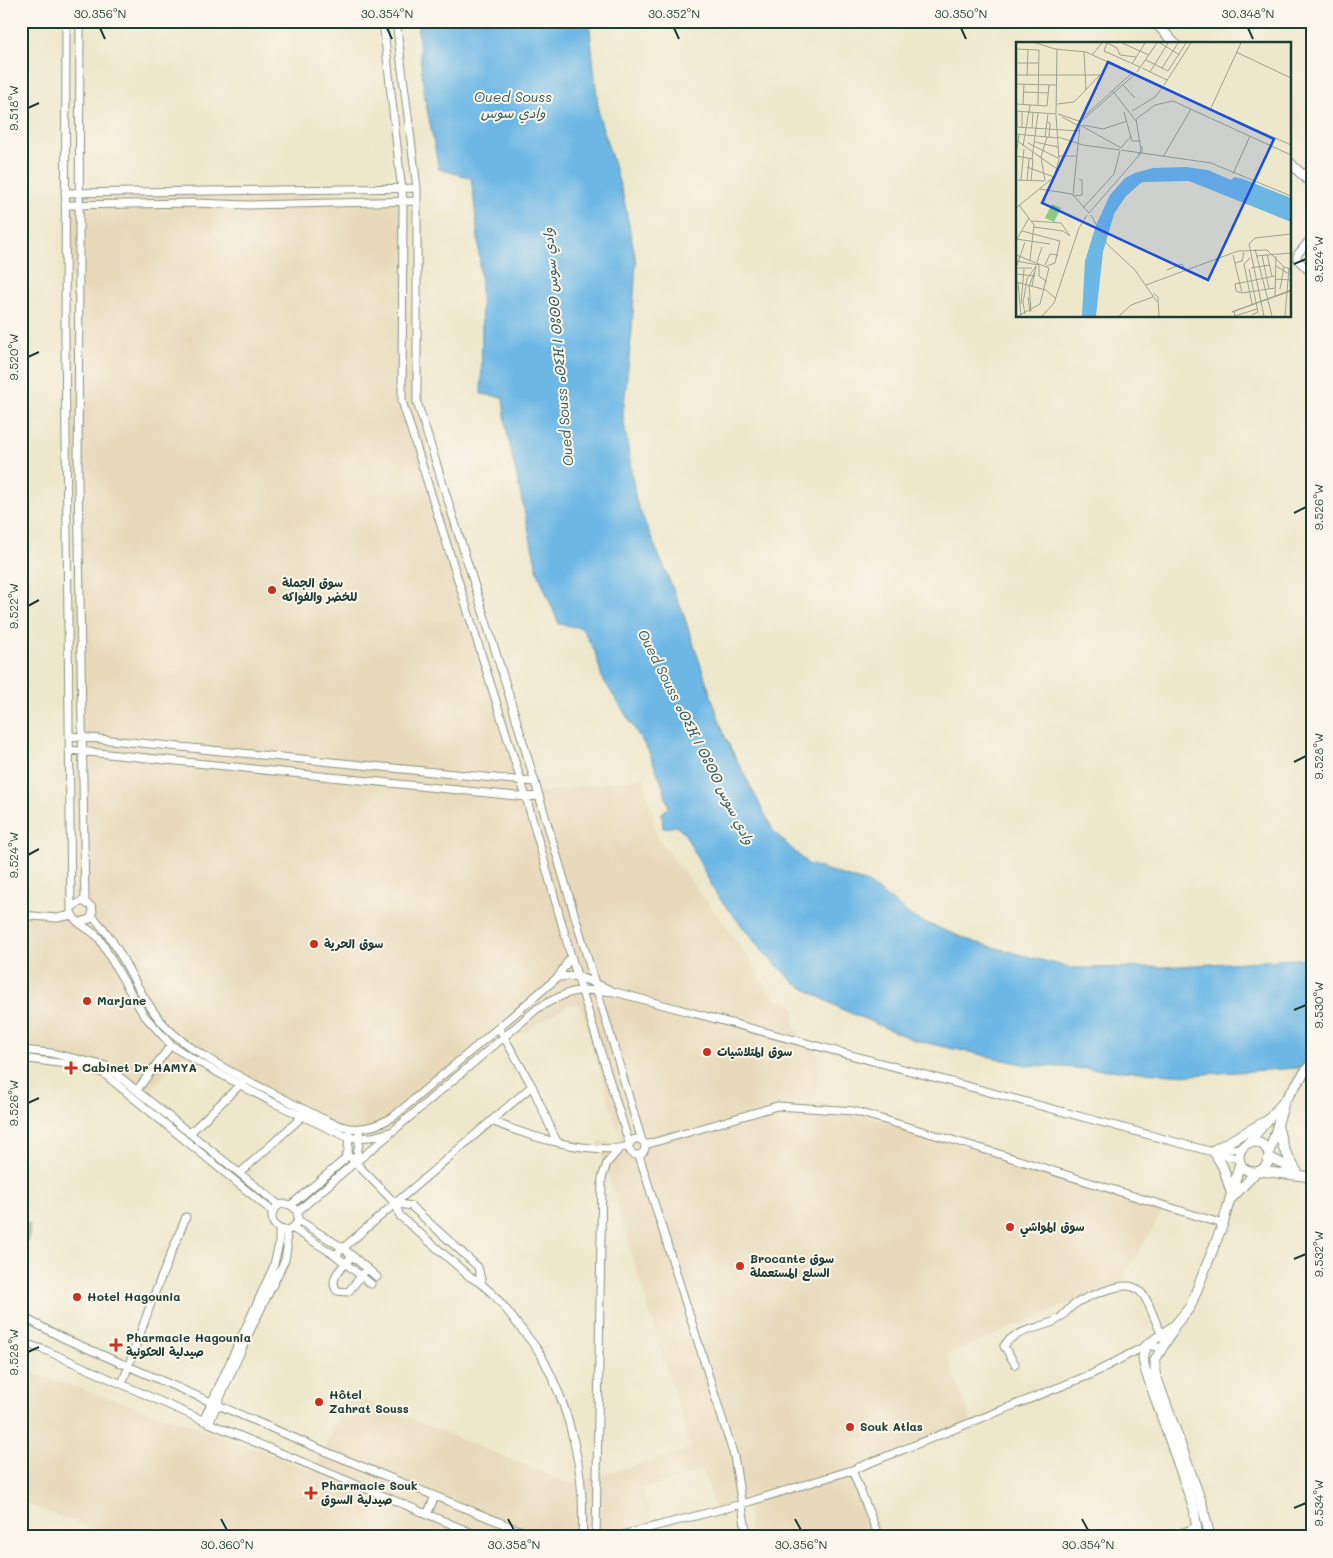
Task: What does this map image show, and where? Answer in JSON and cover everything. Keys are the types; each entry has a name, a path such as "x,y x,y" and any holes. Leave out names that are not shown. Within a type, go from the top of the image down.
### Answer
{"street":[{"path":"66,21 65,205 72,915 99,938 143,1014 171,1045 240,1085 302,1117 349,1138 359,1139 393,1131"},
{"path":"80,21 78,205 85,901"},
{"path":"383,21 403,201 402,401 526,797 571,956 631,1153 640,1155"},
{"path":"396,21 417,188 417,402 535,782 595,991 643,1143 644,1151 640,1155"},
{"path":"1154,21 1173,42"},
{"path":"1290,163 1312,184"},
{"path":"1303,176 1312,167"},
{"path":"65,193 417,188"},
{"path":"65,205 248,205 417,201"},
{"path":"1312,237 1296,255 1297,259 1312,274"},
{"path":"69,736 535,782"},
{"path":"69,750 526,797 539,796"},
{"path":"238,754 238,767"},
{"path":"247,768 248,754"},
{"path":"72,907 76,902 85,901 92,906 92,916 88,921 80,922"},
{"path":"21,915 57,918 72,915"},
{"path":"92,916 103,926 160,1020 184,1042 245,1078 308,1110 350,1128 382,1124 394,1118 558,977 571,956"},
{"path":"558,977 577,976 593,981 615,992 1212,1151 1240,1161 1248,1170 1311,1177"},
{"path":"297,1212 538,1008 565,992 582,989 615,992"},
{"path":"498,1029 504,1036 532,1086 557,1142"},
{"path":"137,1090 171,1045"},
{"path":"21,1050 101,1064 191,1132 279,1205 291,1205 340,1164 347,1154 350,1128"},
{"path":"21,1058 74,1065 103,1073 273,1212"},
{"path":"1210,1537 1202,1504 1155,1374 1155,1360 1164,1341 1190,1307 1223,1224 1245,1146 1285,1100 1312,1062"},
{"path":"191,1132 245,1078"},
{"path":"334,1255 532,1086"},
{"path":"1231,1197 1258,1171 1267,1166 1285,1100"},
{"path":"492,1121 540,1139 620,1148 629,1145 635,1139 643,1143 778,1106 854,1111 984,1149 1223,1224"},
{"path":"240,1173 308,1110"},
{"path":"1212,1151 1269,1120"},
{"path":"355,1162 359,1128"},
{"path":"1278,1128 1284,1149 1296,1170"},
{"path":"1212,1151 1261,1143 1269,1155 1311,1177"},
{"path":"596,1537 602,1178 607,1163 620,1148"},
{"path":"1212,1151 1223,1166 1231,1197"},
{"path":"347,1154 395,1203 400,1216 470,1277 482,1284 500,1300 541,1354 562,1400 578,1464 583,1507 582,1537"},
{"path":"640,1155 734,1456 747,1537"},
{"path":"395,1203 411,1206 478,1268 482,1284"},
{"path":"279,1205 273,1212 272,1220 334,1255 371,1284"},
{"path":"291,1205 297,1212 298,1220"},
{"path":"122,1384 154,1294 186,1217"},
{"path":"298,1220 344,1248 377,1277"},
{"path":"206,1422 273,1268 285,1229 298,1220"},
{"path":"352,1256 334,1279 334,1286 337,1291 348,1292 367,1269"},
{"path":"1015,1364 1004,1346 1008,1339 1054,1322 1065,1316 1072,1306 1085,1299 1125,1285 1134,1287 1144,1296 1164,1341"},
{"path":"21,1316 62,1338 536,1537"},
{"path":"614,1537 742,1504 852,1470 1139,1355 1147,1345 1164,1341"},
{"path":"21,1342 45,1350 206,1422 482,1537"},
{"path":"1139,1355 1155,1360"},
{"path":"1139,1355 1194,1509 1198,1537"},
{"path":"852,1470 879,1537"},
{"path":"427,1515 435,1496"},
{"path":"1170,1537 1198,1527"},
{"path":"644,1529 647,1537"}],"shaded area":[{"path":"72,194 411,194 414,404 529,794 644,777 657,837 734,937 775,999 794,1006 794,1027 818,1057 816,1101 1165,1207 1121,1282 947,1355 971,1421 855,1468 881,1537 750,1537 747,1499 716,1510 702,1471 643,1489 653,1523 606,1537 116,1537 21,1502 21,1369 205,1430 315,1472 346,1393 571,1484 691,1449 598,1142 621,1142 580,1003 568,1005 480,1059 392,1127 357,1139 184,1053 144,1098 103,1066 21,1049 21,908 88,917 76,891"}],"green space":[{"path":"21,1222 30,1225 28,1241 22,1241 23,1298 21,1295"},
{"path":"1307,1397 1312,1397 1312,1480 1308,1480"}],"water":[{"name":"Oued Souss وادي سوس","path":"417,21 589,21 599,116 623,195 636,261 632,329 623,415 636,501 683,613 725,737 774,832 808,864 870,884 914,918 974,942 1071,968 1162,967 1312,958 1312,1067 1190,1075 1027,1065 914,1040 841,1009 795,983 763,952 716,894 685,834 676,826 663,828 662,813 669,807 648,750 602,677 595,652 582,628 559,624 538,573 507,432 503,397 481,394 481,286 471,178 439,169 424,93"}],"place":[{"name":"سوق الجملة للخضر والفواكه","path":"272,590"},
{"name":"سوق الحرية","path":"314,944"},
{"name":"Marjane","path":"87,1001"},
{"name":"سوق المتلاشيات","path":"707,1052"},
{"name":"Cabinet Dr HAMYA","path":"71,1068"},
{"name":"سوق المواشي","path":"1010,1227"},
{"name":"Brocante سوق السلع المستعملة","path":"740,1266"},
{"name":"Hotel Hagounia","path":"77,1297"},
{"name":"Pharmacie Hagounia صيدلية الحكونية","path":"116,1345"},
{"name":"Hôtel Zahrat Souss","path":"319,1402"},
{"name":"Souk Atlas","path":"850,1427"},
{"name":"Pharmacie Souk صيدلية السوق","path":"311,1493"}],"water label":[{"name":"Oued Souss ⴰⵙⵉⴼ ⵏ ⵙⵓⵙⵙ وادي سوس","path":"558,347"},
{"name":"Oued Souss ⴰⵙⵉⴼ ⵏ ⵙⵓⵙⵙ وادي سوس","path":"696,737"}]}
